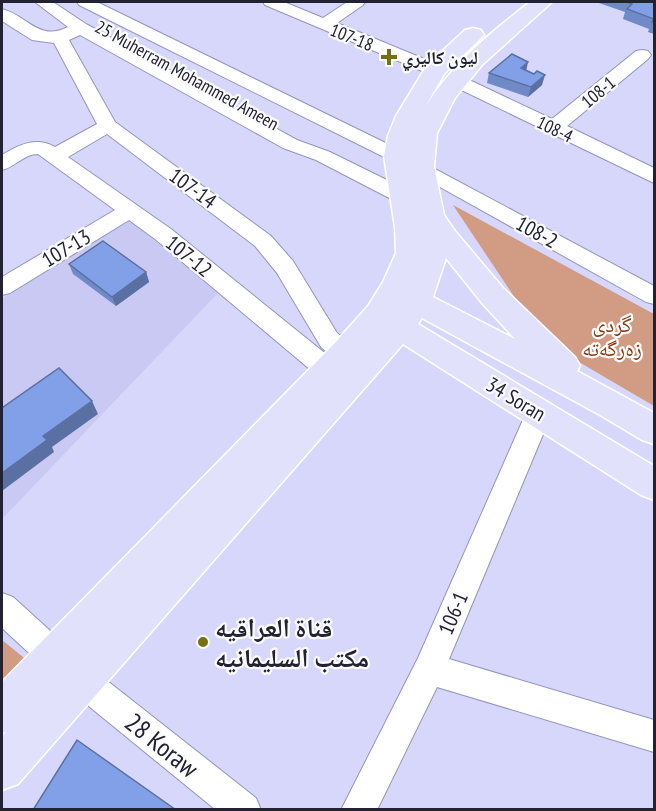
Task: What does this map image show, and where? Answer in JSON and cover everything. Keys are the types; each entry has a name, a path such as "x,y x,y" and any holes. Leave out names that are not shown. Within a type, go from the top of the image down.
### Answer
{"main road":[{"path":"2,768 68,668 337,362 397,308 410,254 409,228 402,196 409,162 437,107 446,75 476,32 514,2"},
{"path":"446,75 542,2"},
{"path":"409,162 431,217 454,252 484,288 562,365 612,405"},
{"path":"2,712 136,621 397,308 430,273 434,252 431,217"},
{"name":"34 Soran","path":"397,308 612,405 654,430"},
{"name":"34 Soran","path":"397,308 538,413 654,484"}],"street":[{"name":"25 Muherram Mohammed Ameen","path":"46,2 80,28 290,144 323,156 402,196"},
{"name":"25 Muherram Mohammed Ameen","path":"46,2 85,19 301,137 323,156"},
{"name":"108-2","path":"85,2 409,162 654,296"},
{"name":"107-18","path":"271,2 446,75"},
{"path":"323,25 357,2"},
{"path":"2,14 38,36 60,38 80,28"},
{"name":"107-14","path":"60,38 108,126 263,241 285,267 329,340 337,362"},
{"name":"108-1","path":"553,128 642,55"},
{"name":"108-4","path":"446,75 654,176"},
{"path":"3,162 36,146 49,152 108,126"},
{"name":"107-12","path":"49,152 337,362"},
{"name":"107-13","path":"2,287 131,210"},
{"name":"106-1","path":"358,810 429,669 538,413"},
{"name":"28 Koraw","path":"2,608 68,668 244,810"},
{"path":"429,669 654,736"}],"shaded area":[{"path":"126,217 218,293 2,519 2,299"}],"green space":[{"name":"گردی زەرگەتە","path":"453,205 654,314 654,406 567,355 525,313"},
{"path":"2,640 28,661 2,687"}],"building":[{"path":"627,2 654,2 654,19 627,9 632,4"},
{"path":"512,54 528,62 521,68 534,74 537,71 545,75 531,87 489,73"},
{"path":"103,241 146,272 112,297 69,264"},
{"path":"59,368 92,401 43,436 47,440 2,473 2,408"},
{"path":"77,740 176,810 33,810"}],"place":[{"name":"ليون كاليري","path":"389,57"},
{"name":"قناة العراقيه مكتب السليمانيه","path":"203,642"}]}
